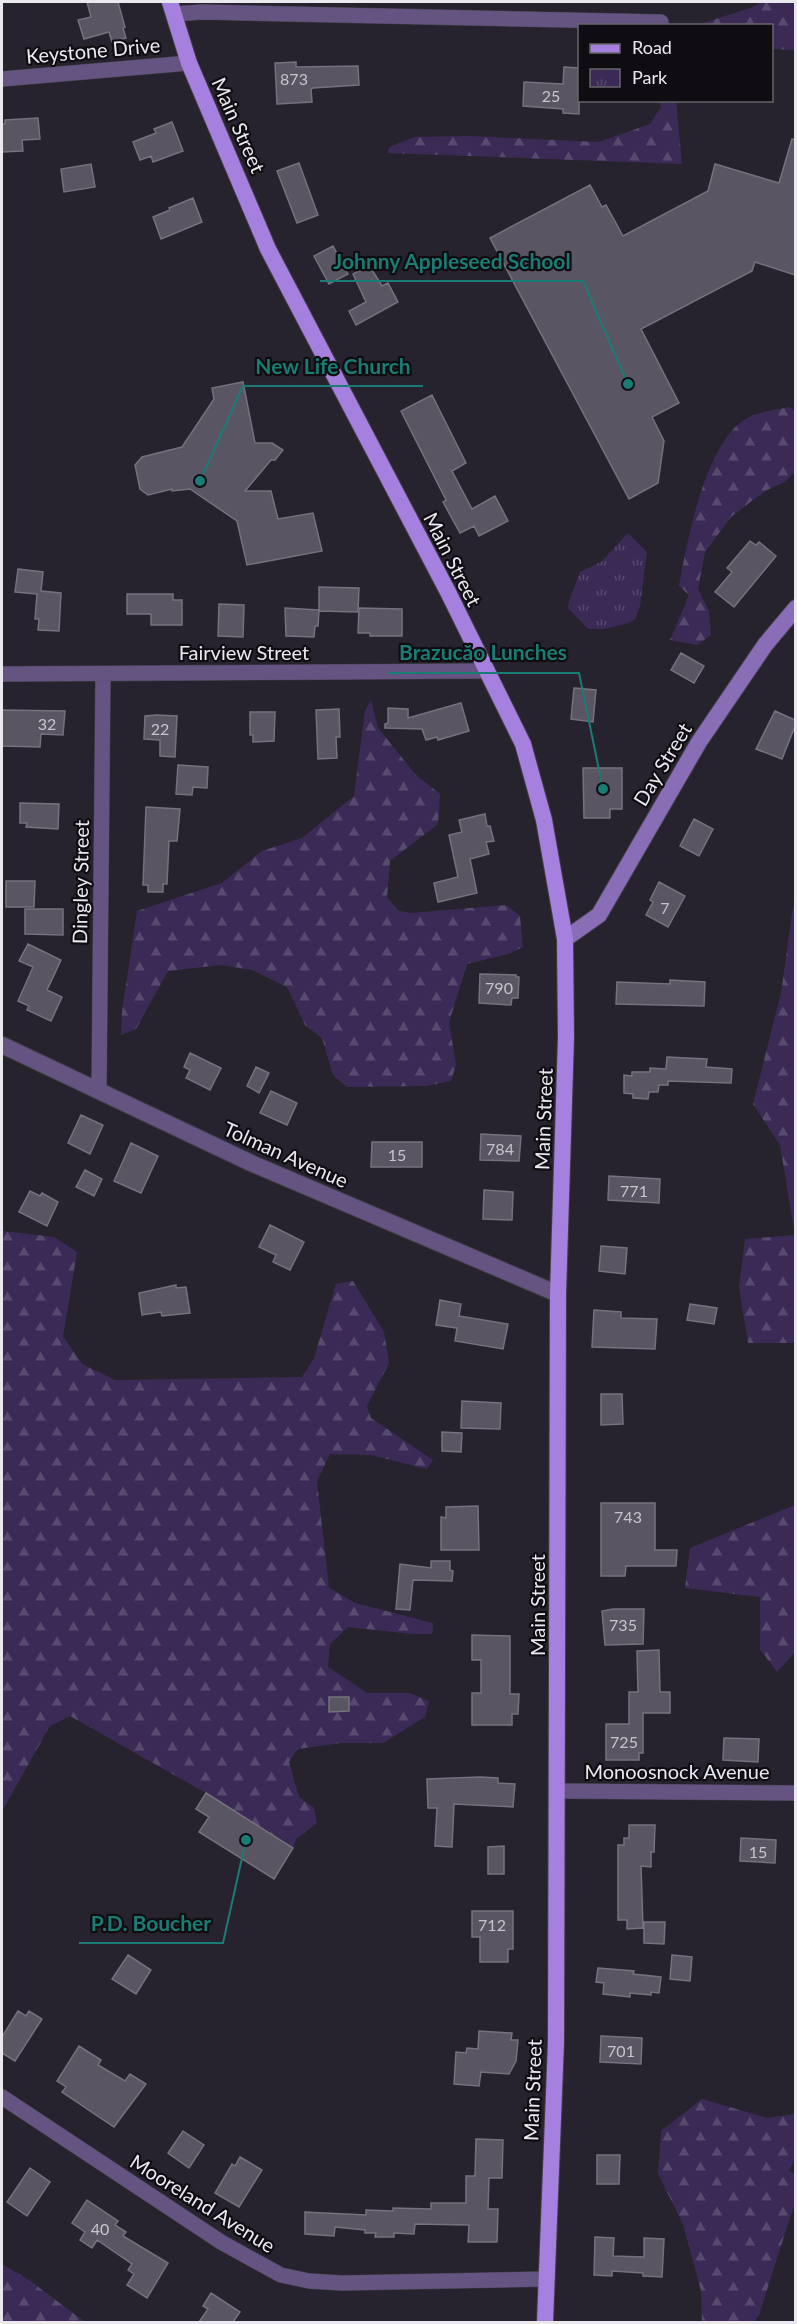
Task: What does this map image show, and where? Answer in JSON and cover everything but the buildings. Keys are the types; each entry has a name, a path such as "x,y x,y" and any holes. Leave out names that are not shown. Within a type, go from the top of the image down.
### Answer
{"main road":[{"name":"Main Street","path":"172,8 189,63 268,249 448,592 523,744 544,820 565,939 566,1037 558,1294 556,2042 545,2322"},
{"name":"Day Street","path":"565,939 599,915 709,726 765,645 795,608"}],"street":[{"path":"172,8 202,12 661,22"},
{"name":"Keystone Drive","path":"2,79 189,63"},
{"name":"Fairview Street","path":"2,675 486,671"},
{"name":"Dingley Street","path":"99,1090 103,674"},
{"name":"Tolman Avenue","path":"2,1045 251,1163 558,1294"},
{"name":"Monoosnock Avenue","path":"558,1791 795,1792"},
{"name":"Mooreland Avenue","path":"2,2097 220,2242 281,2275 309,2281 342,2283 547,2279"}],"green space":[{"path":"762,2 795,2 795,50 773,49 773,24 700,24"},
{"path":"659,102 676,102 682,164 388,153 389,147 415,137 469,136 599,142 650,124 661,107"},
{"path":"790,407 795,411 795,471 785,482 765,491 731,517 705,552 698,589 709,611 711,635 697,645 670,640 689,595 679,586 692,522 707,475 717,454 728,436 741,422 764,412"},
{"path":"628,533 647,552 640,606 635,619 629,623 604,629 588,629 568,608 580,572 601,562"},
{"path":"371,700 378,728 416,775 440,794 438,824 390,861 387,897 399,911 412,913 506,905 520,916 523,947 508,954 467,964 449,1022 456,1065 451,1081 426,1086 347,1087 333,1075 322,1038 305,1025 287,987 252,970 221,965 168,971 136,1029 121,1035 122,1012 137,911 222,883 262,851 302,838 354,796 365,711"},
{"path":"795,893 795,1235 780,1145 753,1104 781,993"},
{"path":"2,1231 54,1237 77,1252 63,1336 82,1364 115,1380 302,1377 314,1358 336,1284 353,1281 384,1332 389,1363 367,1406 371,1418 433,1460 427,1469 371,1455 330,1454 317,1481 329,1588 355,1603 433,1623 432,1634 348,1627 330,1644 328,1667 367,1693 409,1693 429,1701 425,1717 383,1743 340,1743 298,1749 289,1762 299,1797 314,1808 317,1823 296,1839 293,1848 206,1793 70,1716 50,1726 2,1811"},
{"path":"795,1235 795,1343 748,1343 739,1288 745,1239"},
{"path":"795,1505 795,1652 777,1672 760,1649 760,1597 685,1588 690,1548"},
{"path":"702,2099 767,2118 795,2114 795,2158 789,2171 795,2174 795,2202 759,2315 754,2322 702,2322 701,2291 683,2224 658,2174 661,2131"},
{"path":"2,2264 29,2280 85,2322 2,2322"}],"place":[{"name":"Johnny Appleseed School","path":"628,384"},
{"name":"New Life Church","path":"200,481"},
{"name":"Brazucăo Lunches","path":"603,789"},
{"name":"P.D. Boucher","path":"246,1840"}]}
